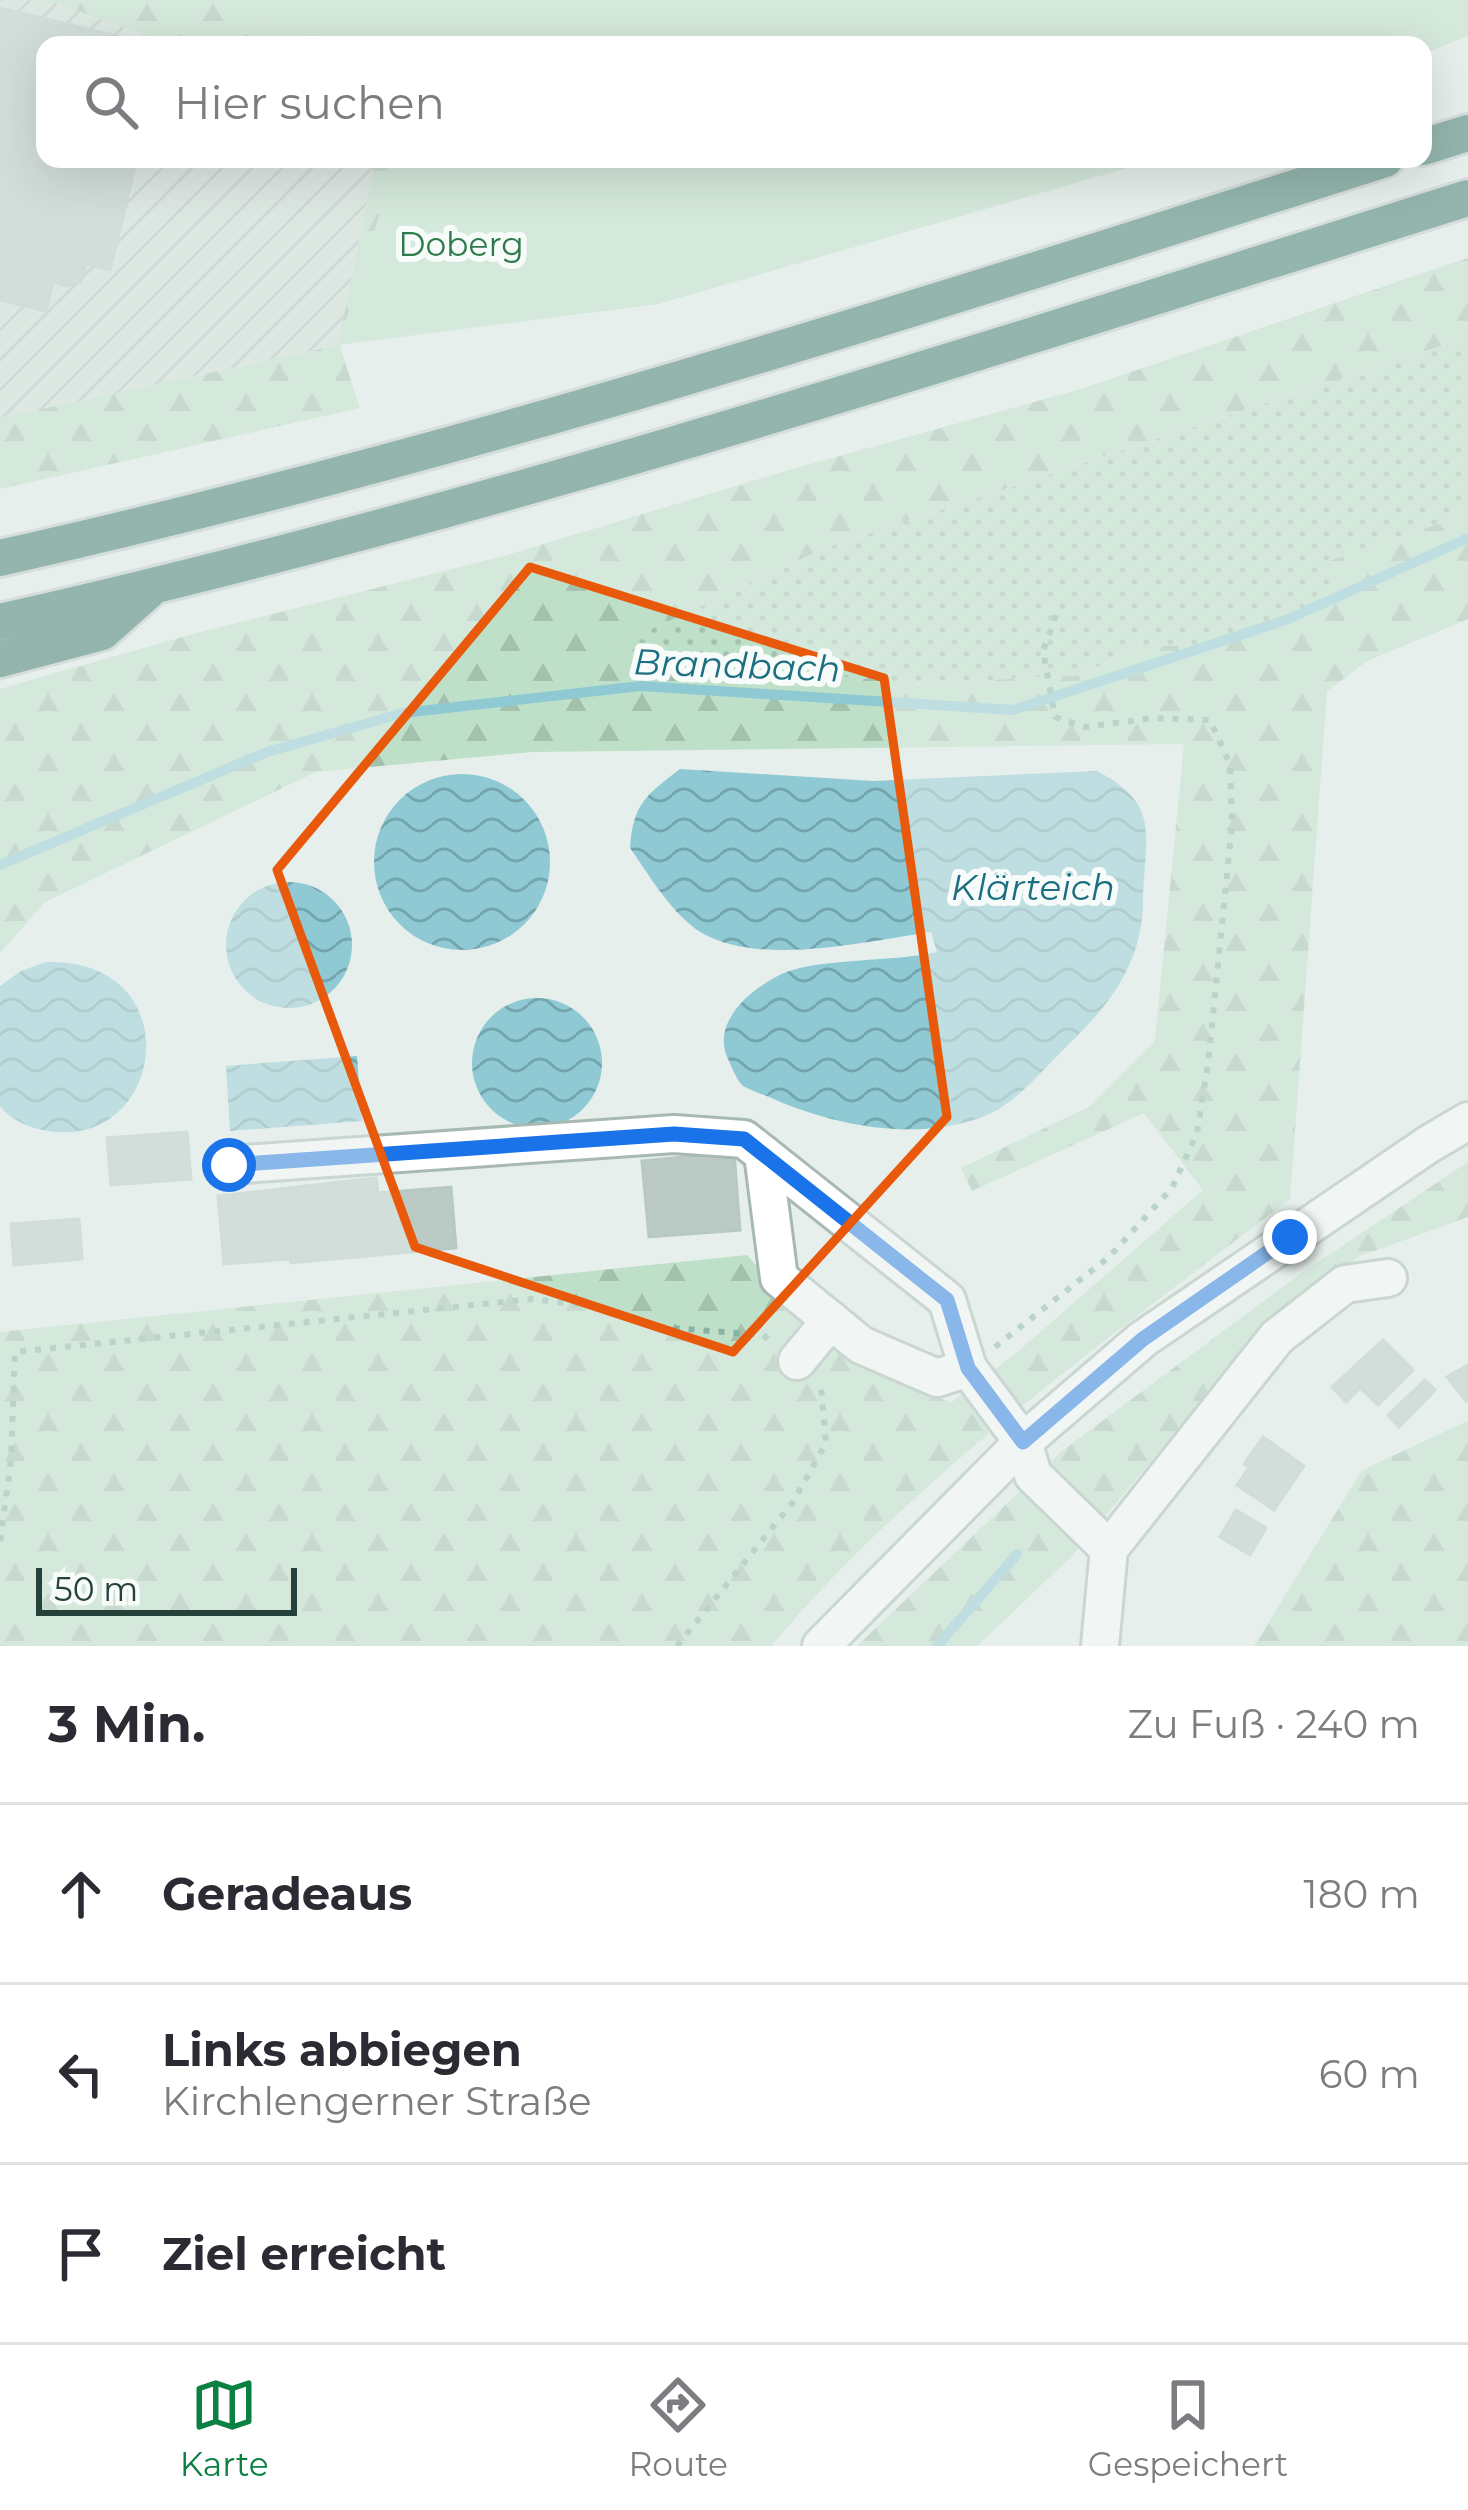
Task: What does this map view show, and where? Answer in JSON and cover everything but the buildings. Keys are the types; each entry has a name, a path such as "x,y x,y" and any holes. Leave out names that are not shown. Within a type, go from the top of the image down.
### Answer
{"highway":[{"path":"1432,144 1468,133"},
{"path":"0,558 151,524 575,407 1021,275 1357,168"},
{"path":"0,622 151,588 635,454 1468,197"},
{"path":"0,659 102,632 151,588"}],"street":[{"path":"821,1646 1023,1442 1143,1339 1468,1121"},
{"path":"229,1165 674,1134 744,1139 947,1300 968,1368 1023,1442 1033,1475 1109,1549"},
{"path":"763,1154 779,1278 861,1345 937,1378 968,1368"},
{"path":"1100,1646 1109,1549 1277,1336 1346,1284 1388,1278"},
{"path":"796,1361 831,1320"}],"path":[{"path":"968,1368 1109,1257 1172,1188 1197,1133 1208,1064 1232,825 1230,764 1210,720 1152,718 1084,727 1055,717 1043,651 1058,610"},
{"path":"0,1541 11,1460 15,1352 532,1299 604,1308 659,1327 763,1335 820,1385 826,1443 793,1502 677,1646"}],"highlighted area":[{"path":"530,567 884,678 947,1117 733,1352 415,1247 277,870"}],"shaded area":[{"path":"0,0 48,0 148,36 36,36 36,168 373,168 338,345 0,418"}],"green space":[{"path":"48,0 875,0 880,36 148,36"},
{"path":"208,0 1468,0 1468,36 1432,50 1432,36 315,36"},
{"name":"Doberg","path":"373,168 968,168 658,304 339,344 360,408 0,489 0,418 338,345"},
{"name":"Doberg","path":"394,168 1127,168 658,304 338,345"},
{"path":"1468,258 1468,337 825,548 622,643 675,674 803,673 925,684 1080,675 1144,645 1212,647 1302,622 1333,590 1320,564 1468,514 1468,619 1367,661 1327,691 1290,1199 953,1464 828,1582 771,1646 0,1646 0,1332 747,1255 826,1346 951,1403 1015,1354 1203,1190 1144,1113 972,1191 961,1168 1089,1107 1155,1041 1184,744 533,752 316,772 45,902 0,953 0,689 193,634 504,556 1081,389"},
{"path":"1468,337 1468,514 1321,564 1333,589 1302,622 1212,647 1144,645 1080,675 925,684 803,673 675,674 621,643 825,548"},
{"path":"1468,1162 1468,1217 1360,1256 1249,1344 1071,1557 977,1646 857,1646 1062,1451 1296,1277"},
{"path":"1468,1421 1468,1646 1254,1646 1362,1470"}],"water":[{"name":"Klärteich","path":"680,769 873,781 1097,771 1132,797 1145,825 1141,924 1130,963 1111,997 1085,1028 1017,1096 980,1118 929,1129 876,1127 824,1117 754,1091 742,1085 724,1047 729,1020 747,997 799,968 937,952 931,932 784,950 726,943 702,933 662,894 630,848 643,802"},
{"path":"462,774 496,781 524,800 543,828 550,862 543,896 524,924 496,943 462,950 428,943 400,924 381,896 374,862 381,828 400,800 428,781"},
{"path":"289,882 313,887 333,901 347,921 352,945 347,969 333,989 313,1003 289,1008 265,1003 245,989 231,969 226,945 231,921 245,901 265,887"},
{"path":"46,962 93,969 124,989 142,1019 146,1052 138,1085 118,1112 88,1129 35,1128 0,1106 0,986"},
{"path":"537,998 562,1003 583,1017 597,1038 602,1063 597,1088 583,1109 562,1123 537,1128 512,1123 491,1109 477,1088 472,1063 477,1038 491,1017 512,1003"},
{"path":"357,1056 362,1121 230,1131 226,1066"}],"waterway":[{"name":"Brandbach","path":"0,865 267,752 403,713 641,686 1013,710 1286,620 1468,538"},
{"path":"937,1646 1017,1554"}],"route":[{"path":"229,1165 674,1134 744,1139 947,1300 968,1368 1023,1442 1143,1339 1290,1237"}]}
